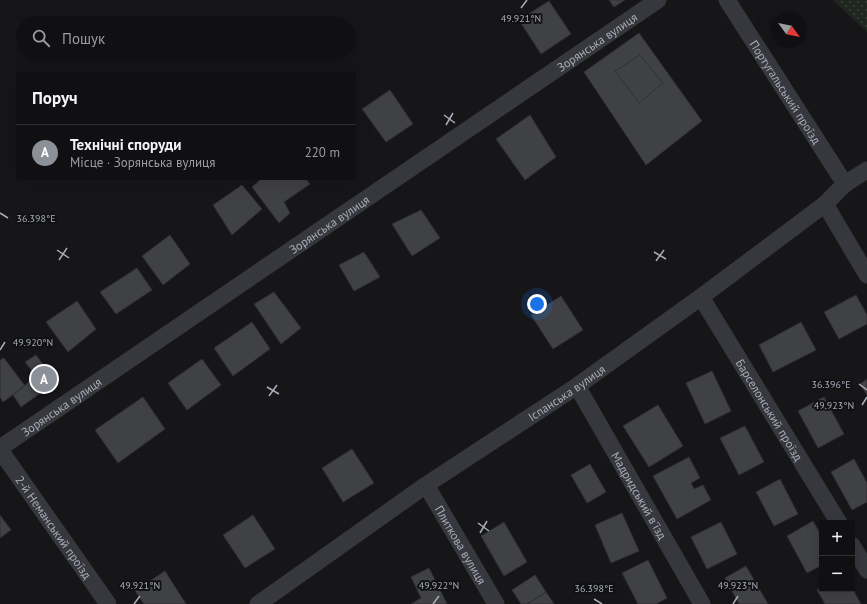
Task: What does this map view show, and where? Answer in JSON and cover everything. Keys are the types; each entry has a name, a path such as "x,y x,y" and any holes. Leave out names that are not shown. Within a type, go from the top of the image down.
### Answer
{"street":[{"name":"Зорянська вулиця","path":"0,449 658,0"},
{"name":"Португальський проїзд","path":"727,0 845,184"},
{"name":"Іспанська вулиця","path":"258,604 282,597 426,485 577,386 701,297 825,204 845,184 867,170"},
{"path":"825,204 867,275"},
{"name":"Барселонський проїзд","path":"701,297 837,520"},
{"name":"Мадридський в'їзд","path":"577,386 702,604"},
{"name":"2-й Неманський проїзд","path":"0,449 108,604"},
{"name":"Плиткова вулиця","path":"426,485 496,604"},
{"path":"855,550 867,570"}],"shaded area":[{"path":"833,0 867,0 867,32 835,2"}],"building":[{"path":"609,0 625,0 614,7"},
{"path":"549,1 571,34 541,54 519,20"},
{"path":"639,33 702,121 646,165 584,72"},
{"path":"640,55 663,83 639,103 615,71"},
{"path":"390,90 413,124 386,142 362,109"},
{"path":"530,115 556,157 525,180 496,139"},
{"path":"260,180 307,180 310,184 284,202 290,213 279,223 252,187"},
{"path":"242,185 262,209 232,235 213,205"},
{"path":"421,210 440,238 412,256 392,224"},
{"path":"170,235 190,264 163,285 142,256"},
{"path":"364,252 380,277 354,291 339,265"},
{"path":"137,268 152,290 116,314 100,292"},
{"path":"274,292 301,328 281,344 254,304"},
{"path":"856,295 867,315 867,324 839,339 824,312"},
{"path":"561,296 583,330 553,349 531,315"},
{"path":"77,301 96,329 68,352 46,322"},
{"path":"252,322 270,349 233,376 214,348"},
{"path":"801,322 816,350 773,372 759,345"},
{"path":"36,355 56,382 21,407 13,395 36,376 25,362"},
{"path":"4,358 25,386 3,402 0,397 0,360"},
{"path":"202,359 221,385 187,410 168,383"},
{"path":"712,371 731,411 705,424 686,383"},
{"path":"867,379 867,395 860,384"},
{"path":"143,397 165,429 118,463 95,430"},
{"path":"824,397 844,434 818,448 798,411"},
{"path":"658,405 683,446 649,467 623,426"},
{"path":"745,426 764,462 739,475 720,438"},
{"path":"352,449 374,483 343,502 322,468"},
{"path":"689,457 700,478 691,483 694,489 703,485 711,500 677,519 653,476"},
{"path":"854,459 867,483 867,502 852,510 831,472"},
{"path":"590,464 606,492 587,503 571,475"},
{"path":"780,479 798,514 774,526 756,492"},
{"path":"622,513 639,551 611,563 595,525"},
{"path":"0,515 11,530 0,538"},
{"path":"253,515 275,549 245,568 223,535"},
{"path":"813,521 819,532 819,567 807,573 787,536"},
{"path":"504,522 527,562 504,576 481,536"},
{"path":"721,522 737,554 707,569 691,537"},
{"path":"648,560 667,598 656,604 638,604 622,573"},
{"path":"746,566 768,604 739,604 725,578"},
{"path":"429,568 447,604 411,604 421,598 411,577"},
{"path":"165,571 186,604 144,604 135,591"},
{"path":"535,575 546,592 527,604 521,604 512,590"},
{"path":"819,589 819,592 854,592 861,604 825,604 817,590"},
{"path":"546,592 554,604 527,604"}],"place":[{"name":"Технічні споруди","path":"44,379"}]}
